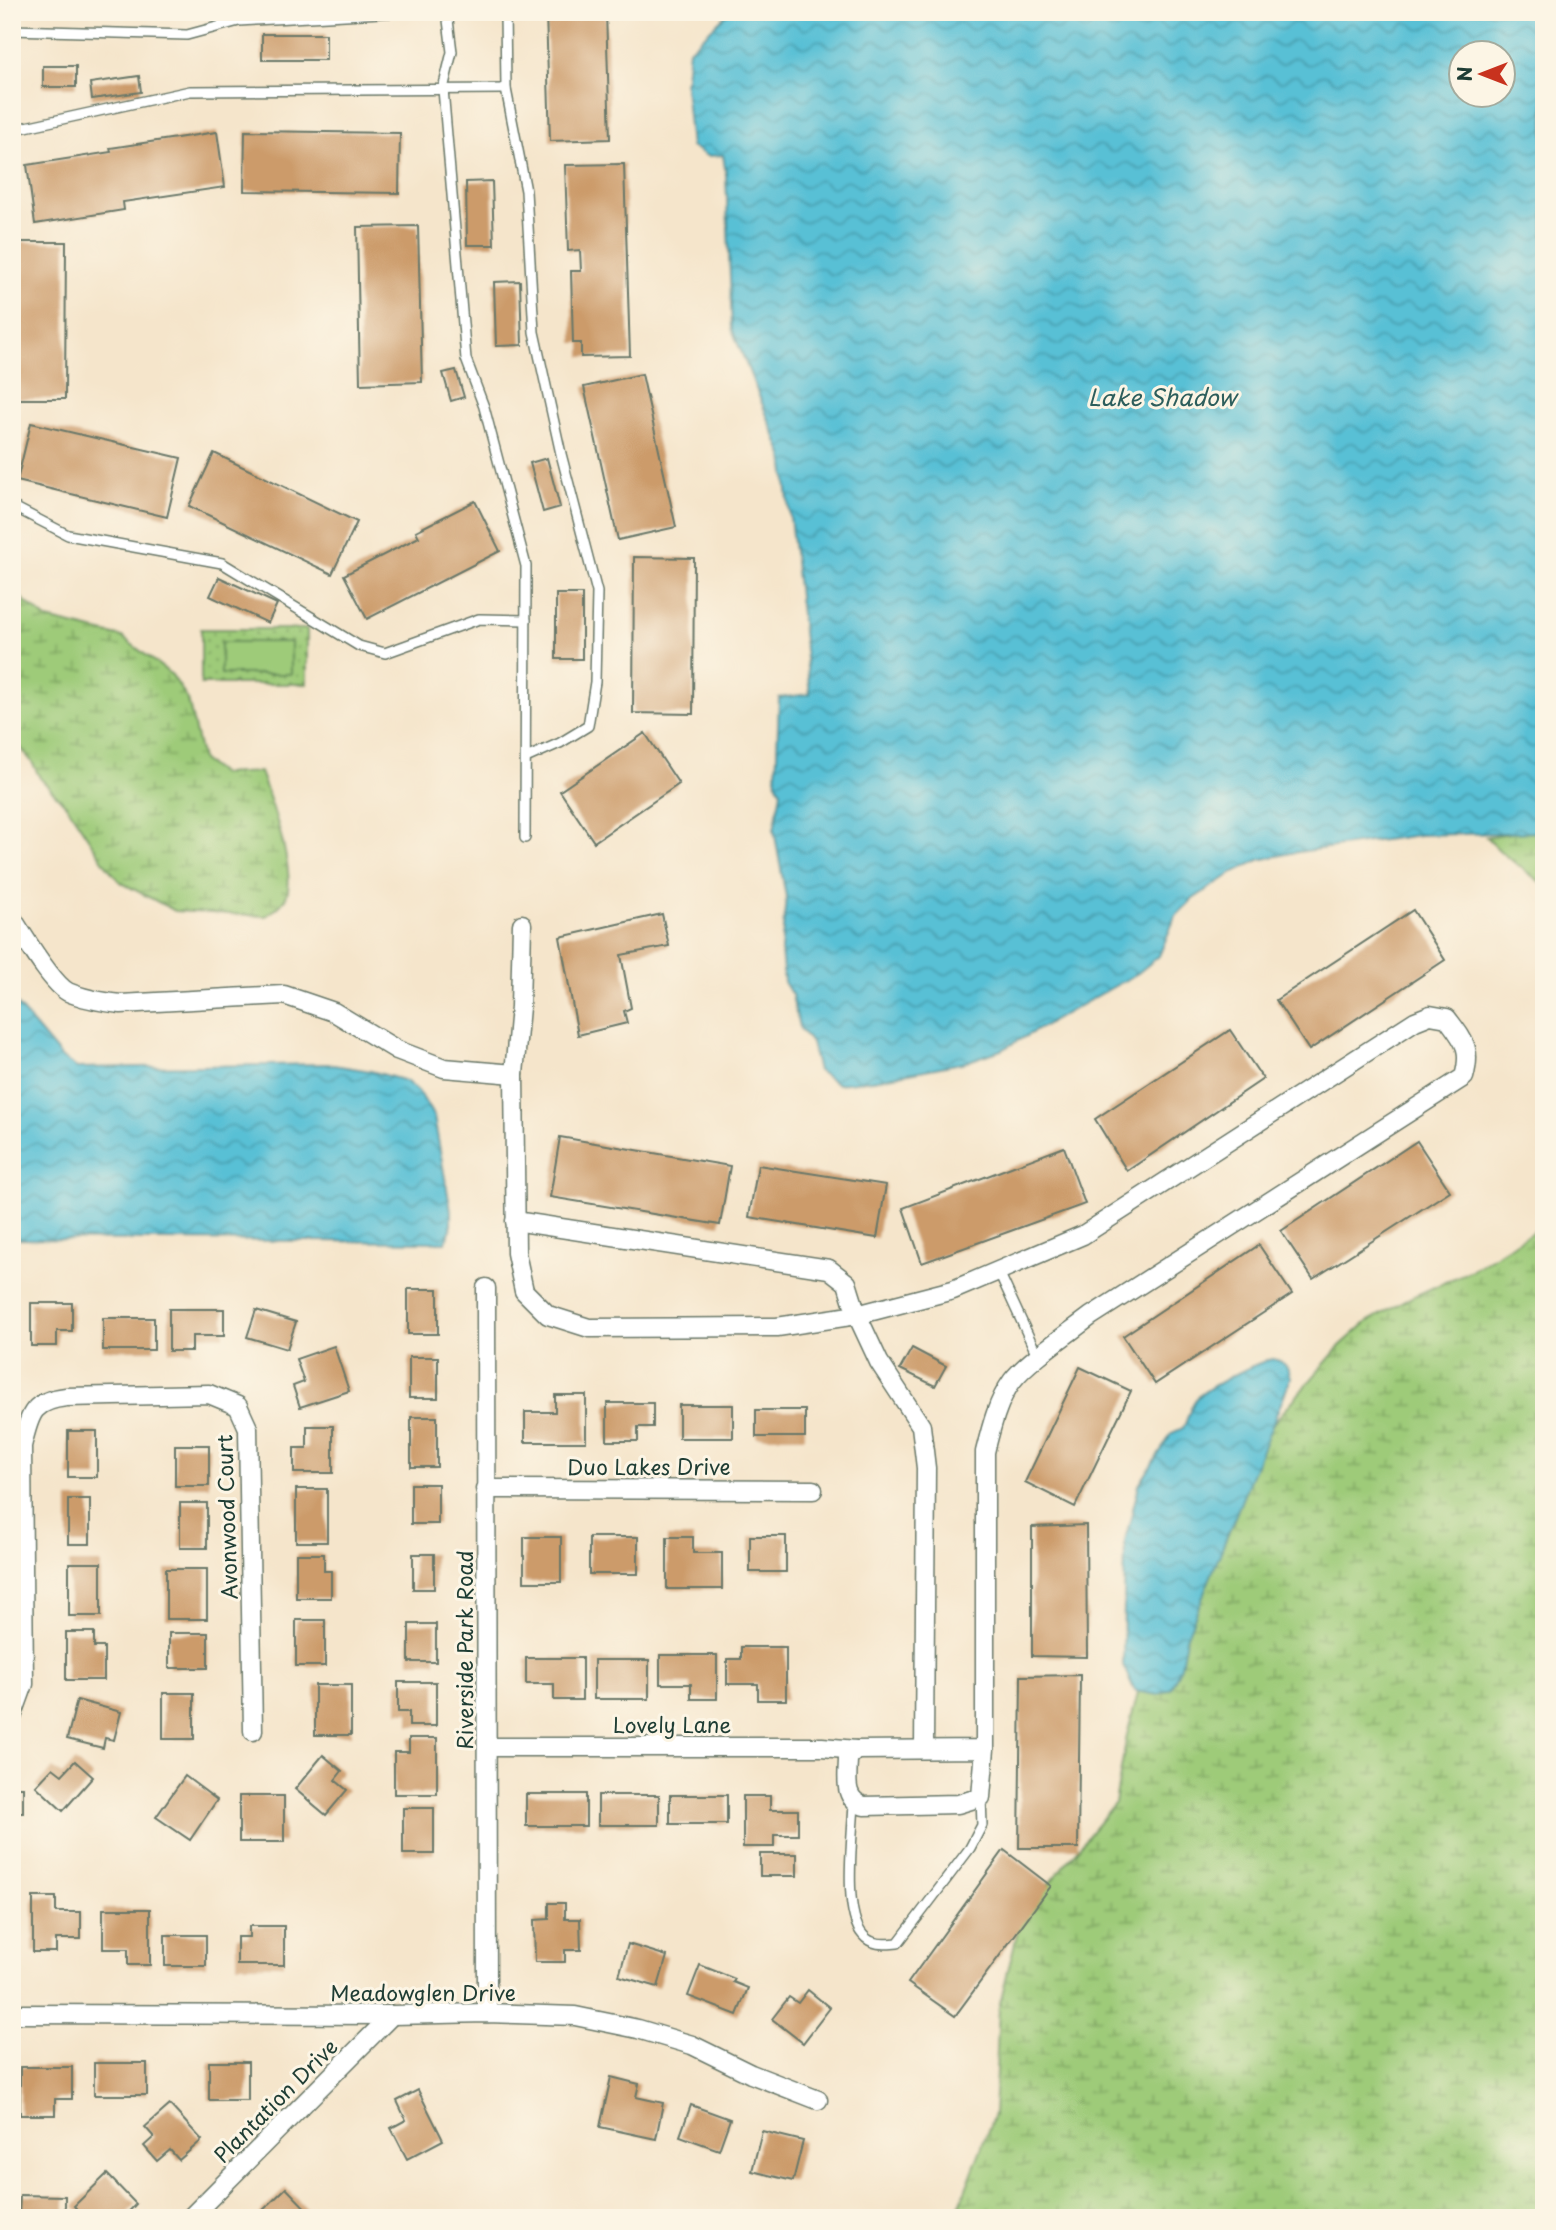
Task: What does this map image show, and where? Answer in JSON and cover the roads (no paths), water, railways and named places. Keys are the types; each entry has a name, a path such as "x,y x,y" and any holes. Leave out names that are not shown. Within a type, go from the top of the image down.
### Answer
{"street":[{"path":"12,918 45,968 66,991 88,998 121,1004 284,995 334,1012 397,1050 444,1068 514,1074"},
{"path":"522,925 520,1007 514,1074 516,1253 524,1291 548,1315 589,1328 777,1327 857,1315 953,1290 1083,1235 1415,1021 1430,1015 1447,1018 1467,1045 1469,1061 1464,1077 1091,1316 1012,1381 993,1417 985,1452 985,1749 984,1787 981,1797 958,1804 864,1805 853,1802 849,1796 848,1758 856,1750"},
{"path":"515,1221 829,1269 847,1283 857,1315 879,1362 921,1426 926,1468 924,1748"},
{"name":"Riverside Park Road","path":"486,1288 487,2013"},
{"name":"Avonwood Court","path":"12,1717 24,1684 22,1446 29,1416 46,1399 209,1394 238,1406 248,1429 253,1731"},
{"name":"Duo Lakes Drive","path":"485,1489 813,1490"},
{"name":"Lovely Lane","path":"487,1747 985,1749"},
{"name":"Meadowglen Drive","path":"12,2014 487,2013 575,2016 638,2029 692,2045 751,2074 818,2100"},
{"name":"Plantation Drive","path":"190,2218 392,2015"}],"lane":[{"path":"12,30 187,36 239,21 399,12"},
{"path":"447,12 452,52 443,89 466,359 484,407 526,566 525,838"},
{"path":"505,12 506,89 526,191 534,332 561,454 597,592 595,682 588,726 560,743 526,758"},
{"path":"12,130 190,91 506,89"},
{"path":"12,506 68,535 222,563 359,646 385,653 478,619 526,620"},
{"path":"999,1272 1038,1357"},
{"path":"853,1802 850,1905 856,1925 864,1937 878,1945 898,1943 970,1848 982,1825 981,1797"}],"water":[{"name":"Lake Shadow","path":"729,12 1544,12 1544,832 1419,835 1259,860 1234,872 1193,899 1175,917 1159,956 1138,973 1001,1050 966,1062 873,1080 838,1084 818,1071 811,1043 799,1027 792,995 784,982 781,950 786,897 774,830 781,792 776,782 779,698 810,694 783,455 732,329 723,155 707,156 691,146 685,86 689,50"},
{"path":"12,999 62,1058 77,1068 327,1064 371,1071 406,1081 421,1095 434,1117 451,1211 451,1229 445,1242 12,1239"},
{"path":"1273,1359 1285,1365 1291,1378 1186,1638 1181,1666 1171,1689 1158,1695 1135,1691 1123,1665 1125,1541 1139,1485 1172,1433 1183,1428 1198,1397 1234,1375"}]}
